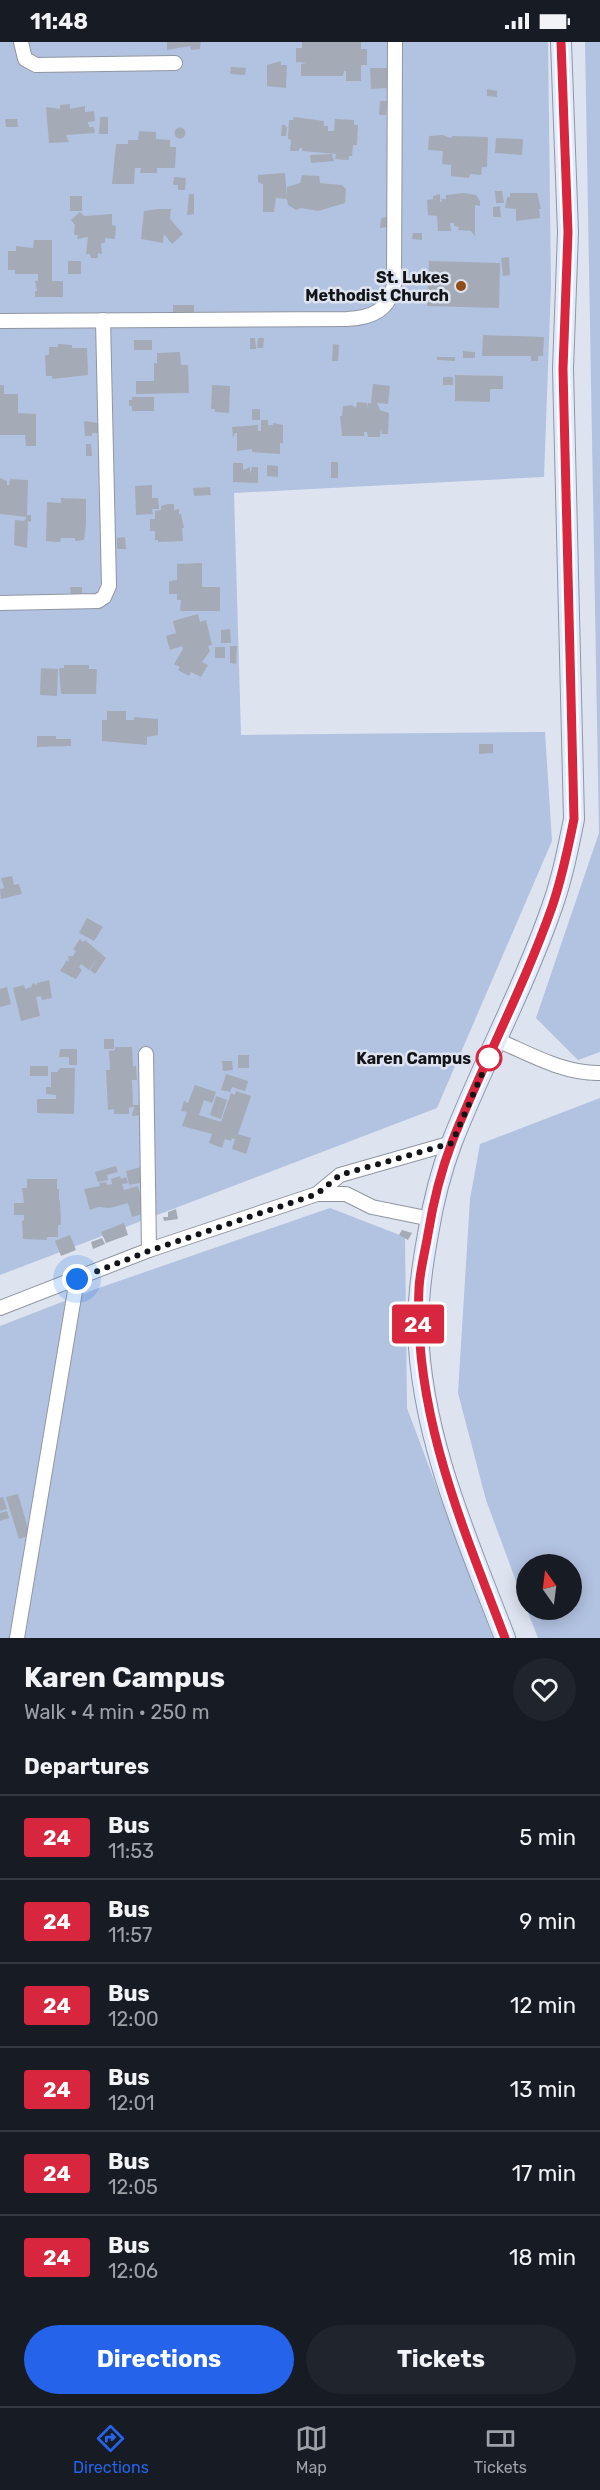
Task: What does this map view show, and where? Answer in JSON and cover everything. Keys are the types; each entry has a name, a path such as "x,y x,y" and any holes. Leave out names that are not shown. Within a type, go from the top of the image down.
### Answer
{"street":[{"path":"21,42 25,59 36,65 175,63"},
{"path":"0,321 347,319 372,315 386,305 394,284 395,42"},
{"path":"505,1638 453,1501 425,1392 419,1340 419,1306 422,1268 431,1219 452,1143 551,908 564,866 574,819 563,369 568,232 561,42"},
{"path":"0,603 98,601 104,597 109,586 103,320"},
{"path":"497,1040 571,1070 600,1073"},
{"path":"146,1054 149,1251"},
{"path":"317,1194 340,1175 452,1143"},
{"path":"0,1308 149,1251 317,1194 346,1194 372,1207 431,1219"},
{"path":"17,1638 77,1279"}],"shaded area":[{"path":"0,42 548,42 551,285 544,477 234,493 241,735 545,732 552,841 437,1108 0,1275"},
{"path":"585,42 600,42 600,1052 578,1060 536,1018 599,833"},
{"path":"600,1098 600,1638 538,1638 531,1620 582,1620 582,1554 516,1554 516,1581 486,1500 458,1393 470,1199 480,1144"},
{"path":"330,1208 405,1237 407,1408 493,1638 0,1638 0,1326 93,1290"}],"building":[{"path":"167,42 201,42 200,49 191,50 190,46 167,50"},
{"path":"302,42 361,42 361,49 367,49 367,65 361,65 361,81 346,81 346,71 343,76 301,76 301,64 307,63 296,62 296,48 302,48"},
{"path":"281,61 281,65 287,65 286,88 267,86 267,65"},
{"path":"231,67 246,68 245,75 230,74"},
{"path":"370,68 388,68 389,88 371,89"},
{"path":"487,89 497,91 497,97 487,96"},
{"path":"380,101 387,101 386,115 379,115"},
{"path":"70,104 70,109 85,106 85,112 94,111 95,121 88,122 89,127 94,127 95,133 66,135 69,142 49,143 46,107 60,109 60,105"},
{"path":"100,117 108,117 108,134 99,134"},
{"path":"294,117 324,121 324,126 328,126 328,131 334,131 335,119 354,120 354,125 358,125 357,145 353,145 352,156 349,156 349,160 335,159 336,154 302,151 302,148 299,148 299,151 290,151 289,120 293,120"},
{"path":"5,119 17,119 18,127 6,127"},
{"path":"282,125 287,128 286,136 281,136"},
{"path":"180,127 186,133 180,139 174,133"},
{"path":"139,131 156,132 156,139 170,140 170,147 176,147 175,168 157,168 157,173 140,173 141,168 135,168 134,184 112,184 116,144 128,144 128,140 138,140"},
{"path":"443,135 450,138 453,136 488,137 487,167 482,167 481,175 470,174 469,178 451,176 451,165 442,164 443,151 428,150 429,136"},
{"path":"496,138 523,139 522,155 495,153"},
{"path":"332,154 334,161 311,163 310,155"},
{"path":"285,173 287,197 287,187 300,183 302,175 319,176 320,183 342,185 346,189 345,203 318,211 301,208 296,210 288,205 287,199 276,198 274,212 263,212 263,184 258,182 258,175"},
{"path":"174,177 186,178 185,190 178,190 178,185 173,185"},
{"path":"495,191 502,191 504,203 496,203"},
{"path":"464,193 476,195 480,201 480,206 475,205 475,236 471,231 458,230 459,227 454,226 454,223 450,223 451,231 438,231 437,216 428,215 427,200 440,194 440,202 442,202 441,199 446,199 446,195"},
{"path":"510,193 537,193 541,209 539,209 540,218 516,221 516,209 505,208"},
{"path":"189,194 194,194 194,214 187,215"},
{"path":"70,196 82,196 82,211 70,211"},
{"path":"500,206 501,217 493,217 493,207"},
{"path":"171,209 170,219 183,234 172,244 164,234 163,243 141,239 144,211"},
{"path":"80,212 84,216 112,214 112,225 116,226 115,239 105,238 105,243 101,243 102,254 98,253 98,258 91,258 90,254 86,254 88,237 77,239 78,235 74,235 75,225 71,220"},
{"path":"388,217 388,227 380,228 381,218"},
{"path":"413,233 422,233 422,240 412,239"},
{"path":"34,240 52,240 52,281 63,281 63,297 35,297 35,291 37,291 35,281 38,281 38,274 15,274 15,270 8,270 8,251 16,251 16,246 33,248"},
{"path":"509,257 510,275 503,276 501,258"},
{"path":"68,261 81,261 81,274 68,274"},
{"path":"429,261 500,263 499,308 427,306"},
{"path":"173,305 194,305 194,312 185,314 173,312"},
{"path":"483,335 544,337 543,356 538,356 538,361 531,361 531,356 482,356"},
{"path":"250,338 255,338 256,349 250,349"},
{"path":"258,338 264,338 263,348 257,348"},
{"path":"134,340 152,340 152,350 134,350"},
{"path":"58,344 72,345 72,348 87,348 88,375 52,379 52,376 46,376 45,355 49,355 49,347 58,347"},
{"path":"333,344 339,345 338,361 332,361"},
{"path":"463,351 475,352 475,358 463,358"},
{"path":"180,352 181,365 188,365 189,393 136,394 136,381 154,381 154,363 157,363 157,353"},
{"path":"437,357 455,357 455,361 437,360"},
{"path":"455,375 503,376 503,389 490,389 490,402 455,401"},
{"path":"443,377 453,377 453,385 443,385"},
{"path":"373,384 390,386 388,404 377,403 380,410 389,413 388,434 382,434 381,428 380,437 368,437 367,432 364,432 364,436 342,436 340,416 342,416 343,406 352,405 356,408 357,402 367,403 367,408 368,403 371,403"},
{"path":"0,385 4,385 4,394 18,394 18,413 36,414 36,446 26,446 25,435 0,435"},
{"path":"212,385 230,386 229,413 215,412 215,409 211,409"},
{"path":"132,397 154,397 154,411 132,411 129,400 132,400"},
{"path":"252,409 260,409 260,420 252,420"},
{"path":"261,420 268,420 268,425 273,425 273,423 283,425 283,443 280,443 280,454 252,452 252,449 237,451 237,433 233,438 232,427 258,425 258,431 261,431"},
{"path":"84,421 98,423 98,433 85,436"},
{"path":"86,444 91,444 92,456 86,456"},
{"path":"331,462 338,462 338,478 331,478"},
{"path":"233,463 243,463 243,470 250,467 250,474 252,467 258,467 258,483 233,482"},
{"path":"267,465 278,466 278,477 267,476"},
{"path":"0,478 7,481 7,485 10,479 28,480 27,517 0,514"},
{"path":"152,485 152,498 158,498 159,509 152,509 153,514 136,515 135,486"},
{"path":"210,487 211,495 194,496 193,488"},
{"path":"61,498 86,499 84,540 61,538 60,542 46,541 47,502 61,503"},
{"path":"174,504 174,510 179,509 184,528 182,528 183,541 158,542 155,540 155,531 150,531 150,519 155,519 155,511 161,510 161,506"},
{"path":"28,515 31,515 31,522 28,521 27,548 14,545 15,520 24,521"},
{"path":"125,537 126,549 117,549 117,538"},
{"path":"202,563 202,587 220,587 220,611 180,611 181,600 177,600 177,594 169,594 169,581 177,580 177,564"},
{"path":"70,587 82,587 82,593 71,594"},
{"path":"198,614 200,622 206,620 212,645 208,646 210,651 202,662 208,665 201,677 191,672 189,676 178,670 180,667 174,664 183,649 182,646 170,650 166,636 176,633 173,621"},
{"path":"230,629 231,643 221,643 221,630"},
{"path":"230,646 237,646 236,664 230,663"},
{"path":"215,647 225,647 225,658 215,658"},
{"path":"64,665 89,665 89,669 97,669 96,694 61,694 59,668 64,668"},
{"path":"41,668 58,669 57,696 40,695"},
{"path":"107,711 126,711 126,720 134,720 134,717 158,719 158,735 147,737 147,745 102,741 102,720 107,720"},
{"path":"37,736 71,739 71,746 37,747"},
{"path":"479,744 493,744 493,753 479,754"},
{"path":"12,876 14,885 19,884 22,894 1,899 0,889 4,888 1,878"},
{"path":"87,918 103,927 94,941 79,933"},
{"path":"80,939 83,942 85,940 106,958 95,974 90,970 98,957 89,970 81,964 79,967 82,970 76,979 60,971 67,960 69,962 68,956 73,956 76,951 73,949"},
{"path":"49,980 52,998 42,1000 41,996 36,997 40,1016 21,1021 13,988 24,985 25,989 31,987 33,983 37,985 37,983"},
{"path":"7,987 11,1004 0,1007 0,989"},
{"path":"104,1039 114,1039 114,1049 104,1049"},
{"path":"115,1047 132,1047 133,1066 136,1066 137,1080 132,1080 133,1105 144,1105 145,1115 132,1116 134,1107 126,1108 129,1108 129,1114 114,1114 114,1109 108,1110 106,1070 110,1070 109,1051 115,1050"},
{"path":"60,1049 77,1049 77,1065 69,1065 69,1057 59,1057"},
{"path":"238,1055 249,1055 249,1068 238,1068"},
{"path":"222,1061 232,1061 233,1070 223,1071"},
{"path":"30,1066 48,1066 48,1076 30,1076"},
{"path":"60,1068 75,1068 74,1114 37,1113 37,1099 56,1099 56,1095 46,1094 46,1087 51,1087 51,1072 57,1072"},
{"path":"226,1074 248,1081 245,1091 232,1087 230,1092 221,1090"},
{"path":"195,1085 216,1092 212,1103 204,1100 199,1115 221,1122 231,1093 235,1095 236,1091 251,1096 238,1134 251,1138 246,1154 232,1149 235,1139 232,1138 231,1141 225,1139 222,1148 209,1143 212,1134 182,1126 187,1112 181,1111 184,1101 188,1103"},
{"path":"216,1096 227,1100 221,1119 210,1115"},
{"path":"116,1166 118,1172 107,1175 108,1180 98,1182 95,1172"},
{"path":"141,1167 144,1182 129,1185 126,1171"},
{"path":"120,1176 121,1179 126,1177 128,1183 122,1184 124,1190 138,1186 146,1213 132,1217 128,1203 90,1210 84,1189 100,1186 99,1183 112,1184 111,1179"},
{"path":"27,1179 57,1179 61,1225 58,1225 58,1237 47,1237 47,1240 23,1239 24,1215 14,1215 14,1203 24,1203 22,1188 27,1188"},
{"path":"176,1209 178,1219 164,1221 163,1217 168,1217 168,1212"},
{"path":"124,1223 128,1235 106,1243 101,1232"},
{"path":"402,1230 412,1233 408,1240 399,1235"},
{"path":"70,1235 76,1250 61,1256 55,1241"},
{"path":"102,1238 105,1244 93,1249 91,1242"},
{"path":"18,1494 30,1535 19,1539 6,1497"},
{"path":"3,1497 7,1509 0,1511 0,1498"},
{"path":"7,1511 9,1518 0,1521 0,1513"}],"bus line":[{"name":"24","path":"505,1638 453,1501 434,1435 425,1392 418,1330 419,1285 432,1210 452,1143 551,908 568,851 574,819 563,369 568,232 561,42"}],"place":[{"name":"St. Lukes Methodist Church","path":"461,286"},
{"name":"Karen Campus","path":"489,1058"}],"route":[{"path":"77,1279 149,1251 317,1194 340,1175 452,1143 489,1058"}]}
